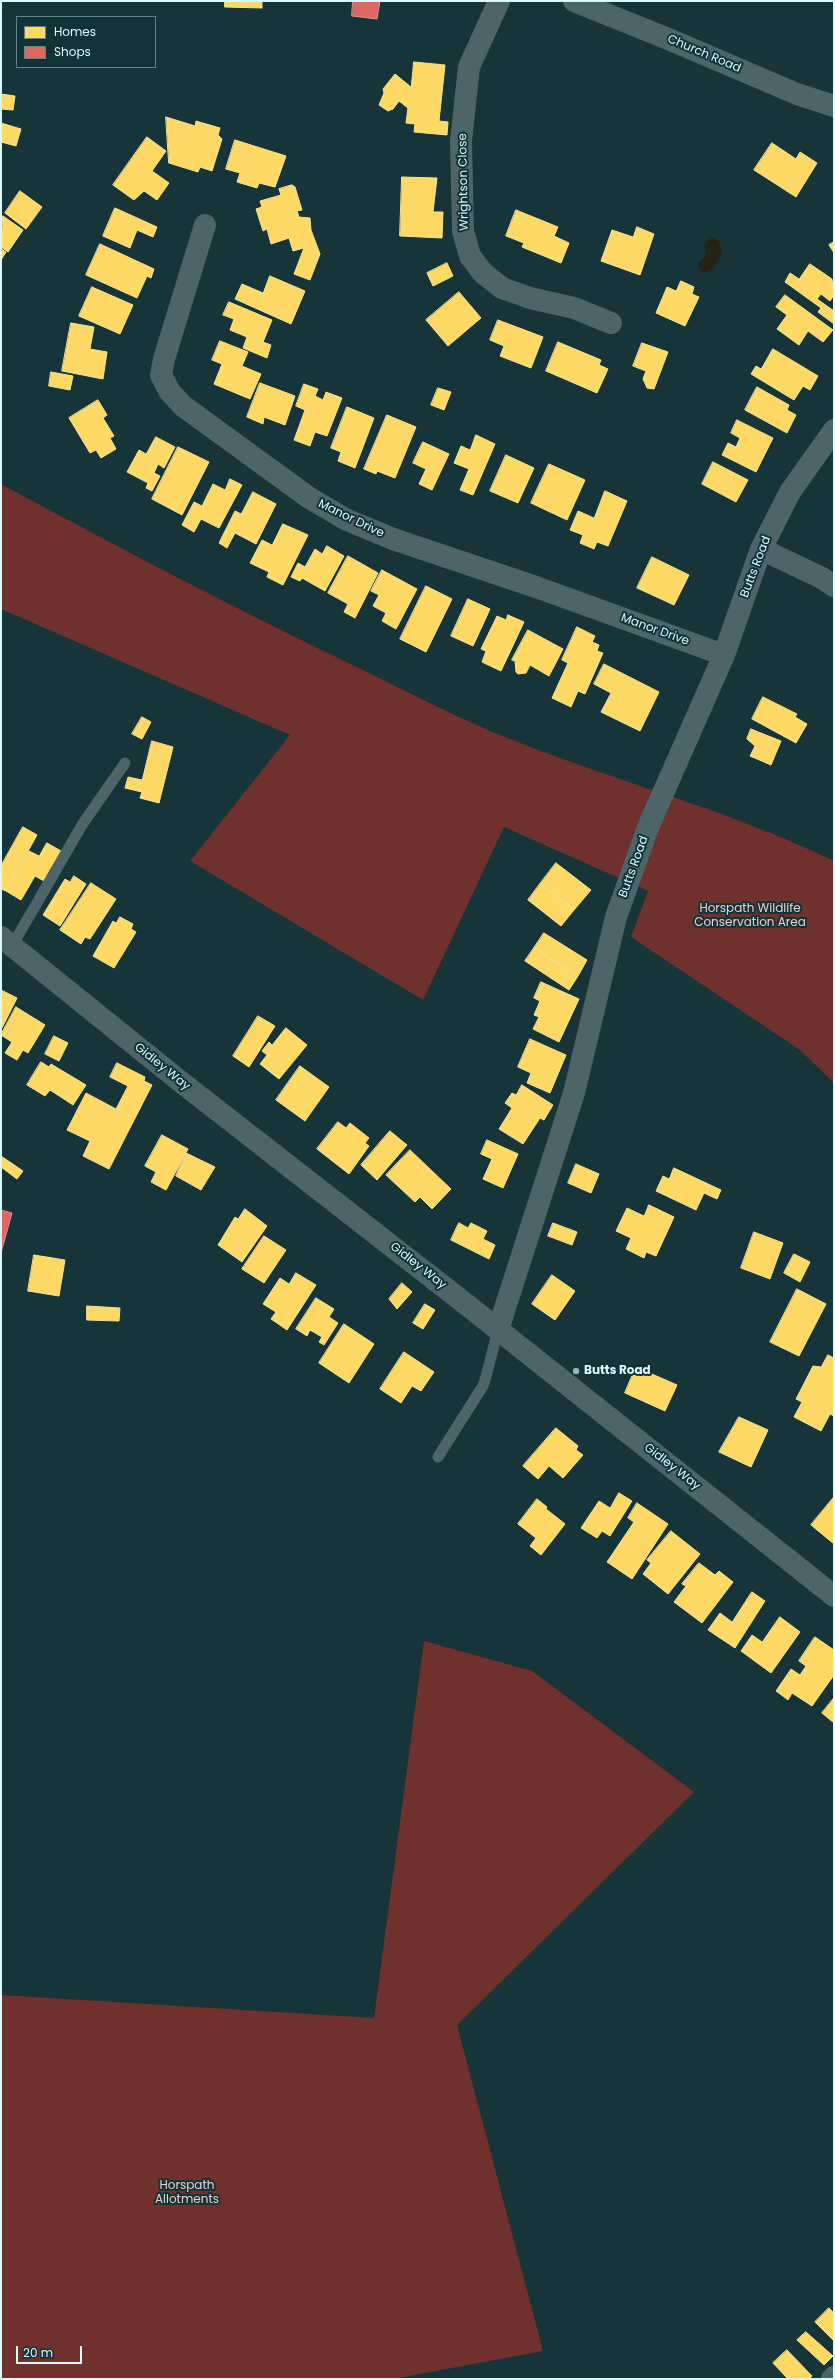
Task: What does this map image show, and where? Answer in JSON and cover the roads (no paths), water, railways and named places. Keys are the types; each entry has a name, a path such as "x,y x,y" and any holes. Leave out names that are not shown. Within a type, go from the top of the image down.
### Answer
{"street":[{"name":"Wrightson Close","path":"499,1 469,67 461,141 464,231 470,256 483,273 502,288 530,298 574,308 611,323"},
{"name":"Church Road","path":"574,1 666,38 797,94 834,106"},
{"name":"Manor Drive","path":"205,226 164,359 161,375 170,392 183,406 308,497 345,519 393,539 543,590 724,655"},
{"name":"Butts Road","path":"498,1330 574,1093 621,902 649,825 724,655 761,549 790,492 834,430"},
{"path":"761,549 822,578 834,586"},
{"name":"Gidley Way","path":"6,942 181,1082 834,1596"}],"lane":[{"path":"6,942 82,826 125,764"},
{"path":"438,1457 484,1384 498,1330"}],"place":[{"name":"Butts Road","path":"576,1371"}],"park label":[{"name":"Horspath Wildlife Conservation Area","path":"750,916"},
{"name":"Horspath Allotments","path":"187,2193"}]}
